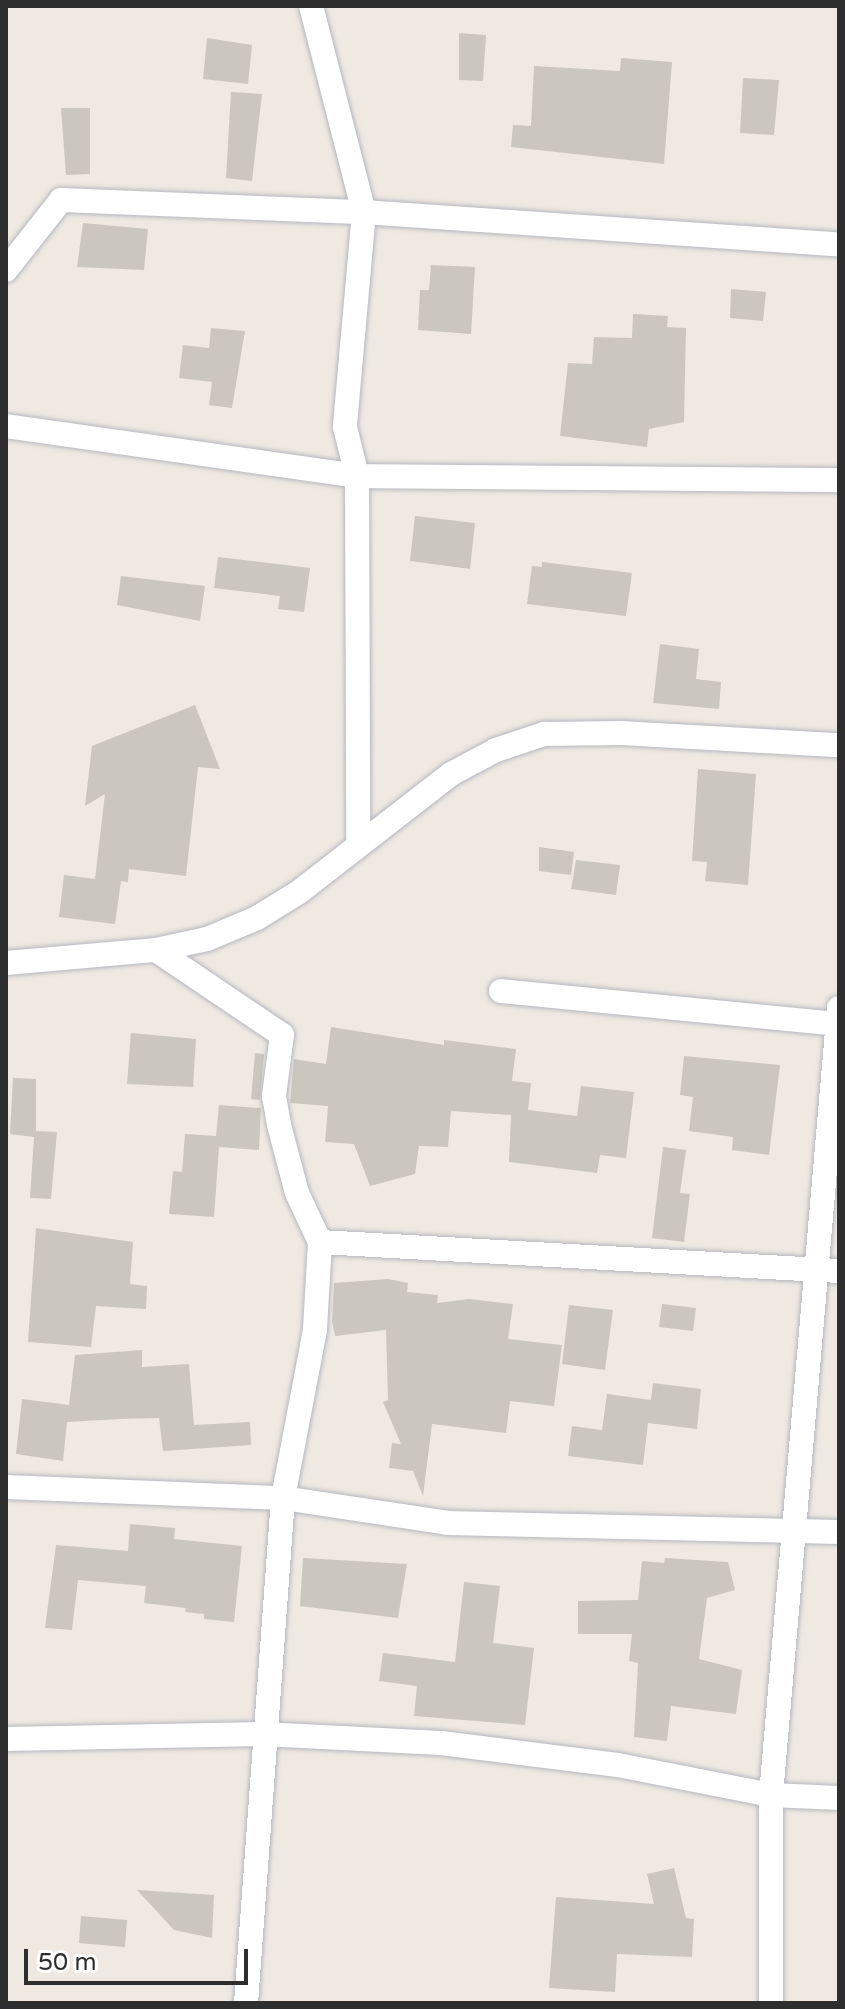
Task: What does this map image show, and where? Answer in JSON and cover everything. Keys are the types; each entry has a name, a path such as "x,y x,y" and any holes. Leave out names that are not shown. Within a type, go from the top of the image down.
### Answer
{"street":[{"path":"311,6 364,212 345,427 357,476 358,844"},
{"path":"6,270 61,200 364,212 839,244"},
{"path":"6,426 357,476 839,480"},
{"path":"6,963 156,950 207,939 257,918 299,892 451,774 496,750 544,734 621,733 839,745"},
{"path":"156,950 282,1035 274,1096 279,1125 297,1193 320,1242 315,1330 283,1498 262,1734 246,2003"},
{"path":"501,991 838,1016 771,1795 771,2003"},
{"path":"320,1242 839,1271"},
{"path":"6,1487 283,1498 448,1523 839,1532"},
{"path":"6,1739 262,1734 441,1743 618,1765 771,1795 839,1798"}],"building":[{"path":"459,33 486,35 483,81 459,80"},
{"path":"207,38 252,45 248,84 203,79"},
{"path":"621,58 672,62 664,164 511,147 513,125 531,126 534,66 620,71"},
{"path":"743,78 779,80 774,135 740,133"},
{"path":"231,92 262,94 252,181 226,178"},
{"path":"61,108 90,108 90,174 66,175"},
{"path":"83,223 148,229 144,270 77,267"},
{"path":"431,265 475,267 471,334 418,330 420,290 429,290"},
{"path":"731,289 766,292 763,321 730,318"},
{"path":"633,314 668,316 667,327 686,328 684,422 649,429 647,447 560,436 568,363 592,364 594,337 632,338"},
{"path":"211,328 245,331 232,408 209,405 212,382 179,378 183,345 209,348"},
{"path":"415,516 475,523 470,569 410,561"},
{"path":"218,557 310,568 304,612 278,609 280,596 214,588"},
{"path":"542,562 632,573 626,616 527,604 532,566 542,567"},
{"path":"121,576 205,586 200,621 117,605"},
{"path":"660,644 699,649 696,679 721,682 719,709 653,703"},
{"path":"195,705 220,769 198,767 186,876 129,869 128,882 121,881 115,924 59,917 64,875 95,879 105,794 85,806 92,746"},
{"path":"698,769 756,774 748,885 705,881 707,862 692,861"},
{"path":"539,847 574,852 571,875 539,871"},
{"path":"576,860 620,865 616,895 571,889"},
{"path":"331,1027 444,1045 444,1040 516,1049 512,1081 531,1083 528,1110 577,1116 581,1086 634,1092 626,1158 600,1155 597,1173 509,1162 511,1115 451,1111 448,1147 419,1146 415,1174 370,1186 354,1144 325,1142 328,1106 290,1103 294,1059 326,1064"},
{"path":"131,1033 196,1039 193,1087 127,1084"},
{"path":"255,1053 264,1054 260,1100 251,1099"},
{"path":"684,1056 780,1065 769,1155 732,1150 733,1137 689,1131 693,1097 680,1095"},
{"path":"13,1078 36,1079 36,1131 57,1132 51,1199 30,1198 34,1137 10,1134"},
{"path":"219,1105 261,1108 259,1150 219,1147 214,1217 169,1214 173,1171 182,1172 185,1134 216,1136"},
{"path":"663,1147 686,1150 680,1193 690,1194 684,1242 652,1238"},
{"path":"36,1228 133,1242 130,1284 147,1286 146,1309 96,1306 91,1347 28,1342"},
{"path":"388,1279 408,1283 407,1292 438,1295 437,1303 469,1299 513,1304 508,1339 562,1345 554,1406 510,1401 506,1433 432,1424 423,1496 413,1471 389,1468 392,1443 401,1444 383,1402 388,1400 386,1330 335,1336 332,1322 334,1283"},
{"path":"662,1304 696,1308 693,1331 659,1327"},
{"path":"569,1305 613,1310 605,1370 562,1364"},
{"path":"142,1350 142,1367 189,1364 194,1425 250,1422 251,1445 163,1451 159,1418 120,1419 67,1422 63,1461 16,1454 22,1399 69,1405 75,1355"},
{"path":"653,1383 701,1389 697,1429 648,1423 643,1465 568,1456 572,1426 602,1430 607,1394 651,1400"},
{"path":"130,1524 175,1528 174,1539 242,1546 234,1622 204,1619 204,1614 185,1612 186,1608 144,1603 146,1586 78,1580 72,1630 45,1628 56,1545 128,1551"},
{"path":"303,1558 407,1564 398,1618 300,1606"},
{"path":"665,1558 728,1562 735,1590 707,1598 699,1659 742,1670 736,1714 671,1706 667,1741 634,1737 638,1663 629,1661 632,1634 578,1634 578,1601 638,1600 642,1561 664,1563"},
{"path":"464,1582 500,1586 493,1643 534,1648 525,1725 414,1716 417,1686 379,1681 383,1653 455,1662"},
{"path":"674,1868 686,1918 694,1919 692,1957 617,1954 615,1992 549,1988 556,1897 654,1904 647,1874"},
{"path":"137,1890 214,1895 212,1938 174,1930"},
{"path":"81,1916 127,1920 125,1947 79,1943"}]}
